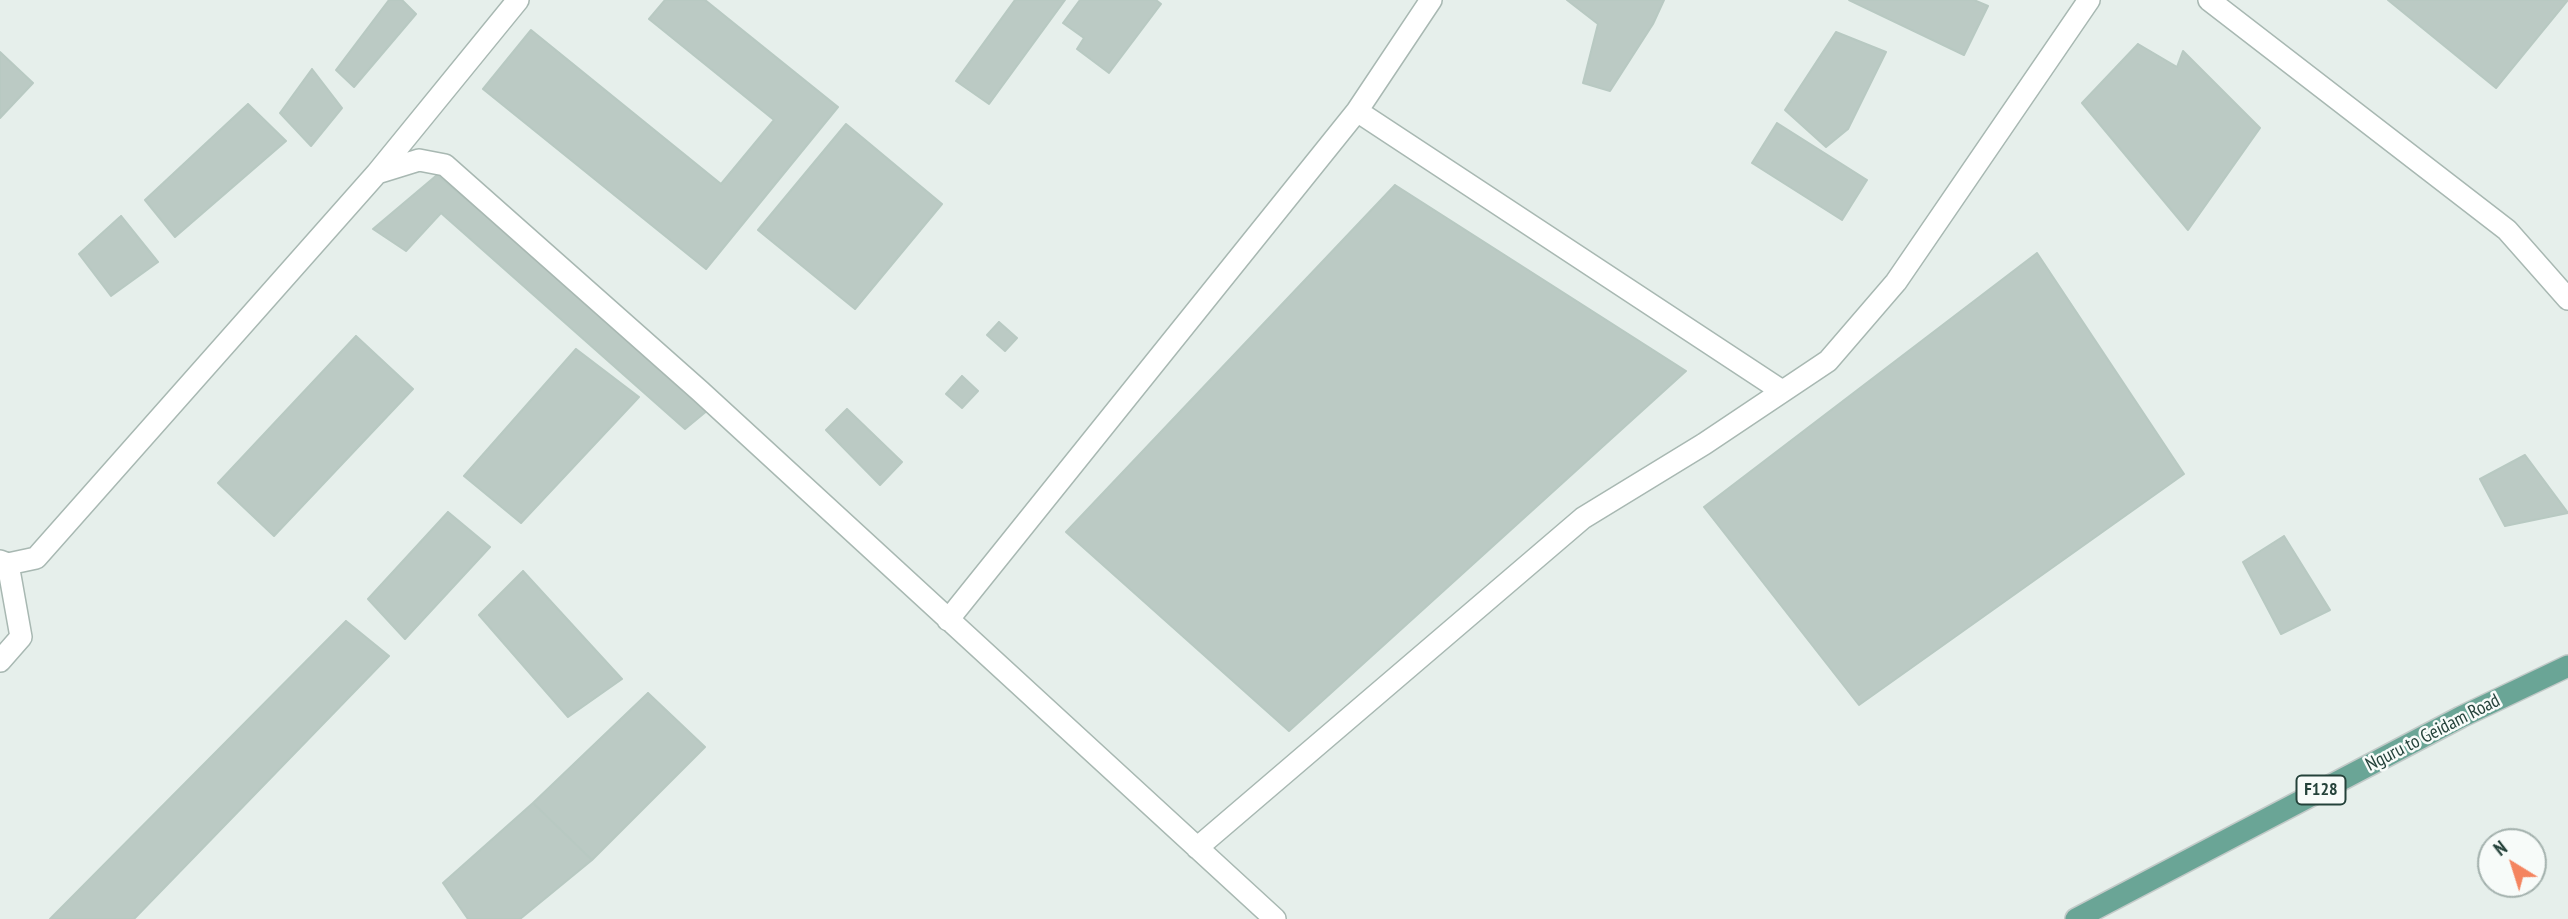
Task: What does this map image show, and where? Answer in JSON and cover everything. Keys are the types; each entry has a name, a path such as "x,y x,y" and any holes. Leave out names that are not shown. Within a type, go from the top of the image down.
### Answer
{"main road":[{"name":"Nguru to Geidam Road","path":"2076,919 2461,717 2568,666"}],"street":[{"path":"0,662 20,637 4,562 36,558 376,173 518,0"},
{"path":"948,620 1357,111 1431,0"},
{"path":"1197,848 1583,518 1704,444 1828,361 1896,282 2089,0"},
{"path":"2210,0 2507,230 2568,299"},
{"path":"1357,111 1782,391"},
{"path":"376,173 419,160 445,165 700,391 1275,919"}],"building":[{"path":"389,0 402,0 416,14 354,87 336,70"},
{"path":"665,0 705,0 838,107 706,269 483,89 531,30 721,184 774,120 649,19"},
{"path":"1015,0 1065,0 989,104 956,81"},
{"path":"1080,0 1156,0 1161,4 1109,73 1077,49 1084,38 1063,23"},
{"path":"1567,0 1664,0 1653,24 1610,91 1583,83 1598,24"},
{"path":"1849,0 1974,0 1988,6 1964,55"},
{"path":"2388,0 2568,0 2496,88"},
{"path":"1836,32 1886,52 1848,129 1826,147 1785,110"},
{"path":"2138,44 2177,67 2183,51 2260,128 2188,230 2082,103"},
{"path":"0,52 33,83 0,118"},
{"path":"312,69 342,108 311,146 280,113"},
{"path":"248,104 286,141 175,237 145,200"},
{"path":"1777,123 1867,180 1842,220 1752,163"},
{"path":"846,124 942,204 855,309 758,230"},
{"path":"437,175 714,405 685,429 441,213 406,251 373,229"},
{"path":"1395,185 1686,371 1289,731 1066,532"},
{"path":"121,216 158,262 111,296 79,254"},
{"path":"2037,253 2184,474 1859,705 1704,507"},
{"path":"999,322 1017,338 1005,351 987,335"},
{"path":"356,336 413,389 274,536 218,483"},
{"path":"576,349 639,397 521,523 464,476"},
{"path":"962,376 978,391 962,408 946,394"},
{"path":"847,409 902,462 880,485 826,430"},
{"path":"2525,455 2568,513 2505,526 2480,479"},
{"path":"448,512 490,547 405,639 368,599"},
{"path":"2284,536 2330,610 2281,634 2243,562"},
{"path":"523,571 622,679 568,717 479,615"},
{"path":"346,621 389,656 134,919 50,919"},
{"path":"648,693 705,747 592,860 533,803"},
{"path":"533,803 592,860 520,919 468,919 443,883"}]}
